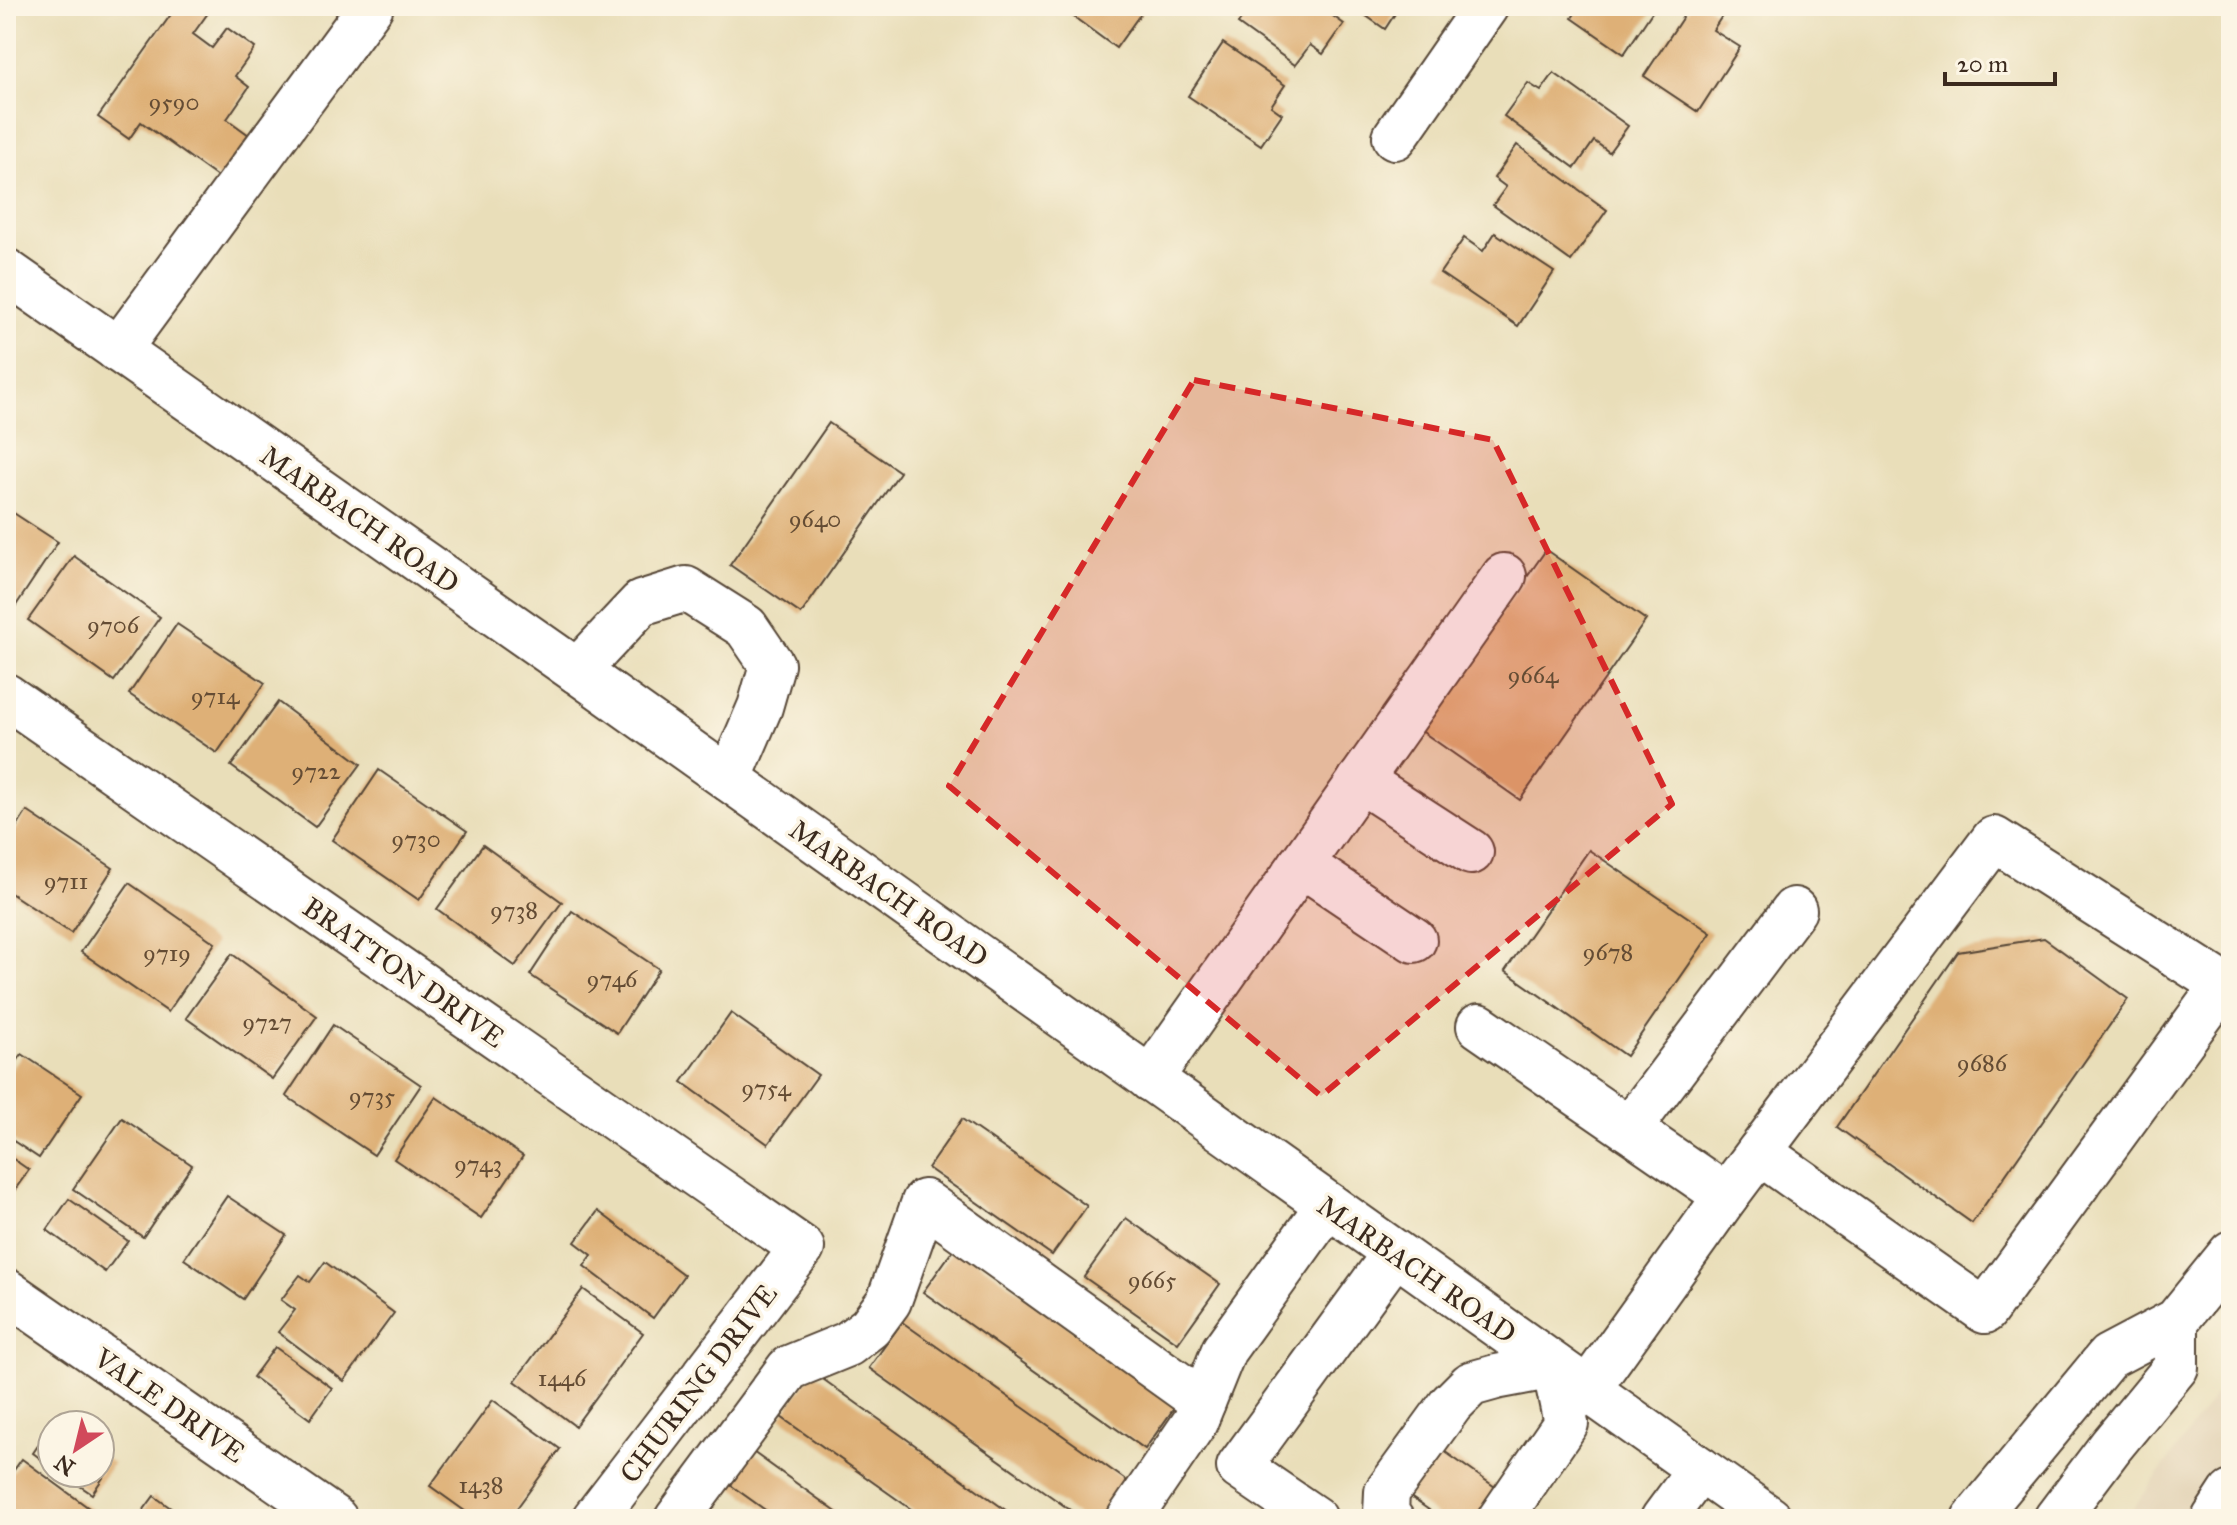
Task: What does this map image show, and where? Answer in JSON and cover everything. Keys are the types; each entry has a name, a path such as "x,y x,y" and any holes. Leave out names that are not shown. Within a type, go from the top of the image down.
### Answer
{"street":[{"path":"118,350 371,6"},
{"path":"1395,137 1486,6"},
{"name":"MARBACH ROAD","path":"6,271 577,671 1770,1519"},
{"path":"1150,1079 1504,576"},
{"path":"577,671 641,603 686,589 746,627 772,665 760,707 729,779"},
{"name":"BRATTON DRIVE","path":"6,696 802,1248"},
{"path":"1360,780 1471,852"},
{"path":"1500,1519 1566,1423 1571,1378 1726,1196 1759,1152 1994,839 2227,987 1985,1311 1759,1152"},
{"path":"1301,864 1414,940"},
{"path":"1629,1129 1794,910"},
{"path":"1479,1026 1726,1196"},
{"path":"677,1519 789,1368 848,1344 870,1327 889,1301 924,1202 1203,1402"},
{"path":"1129,1519 1195,1422 1224,1350 1328,1205"},
{"name":"CHURING DRIVE","path":"594,1519 802,1248"},
{"path":"1315,1519 1239,1467 1395,1253"},
{"path":"1974,1519 2108,1357 2176,1321 2231,1253"},
{"name":"VALE DRIVE","path":"6,1291 335,1519"},
{"path":"2056,1519 2176,1367 2176,1321"},
{"path":"1382,1517 1387,1492 1451,1404 1471,1384 1496,1377 1571,1378"},
{"path":"1663,1519 1700,1469"},
{"path":"2214,1519 2231,1493"}],"highlighted area":[{"path":"1194,380 1493,440 1672,804 1321,1096 949,786"}],"shaded area":[{"path":"2231,1373 2231,1519 2126,1519"}],"building":[{"path":"177,6 213,6 193,34 212,48 227,28 255,48 235,76 249,87 227,119 253,138 223,181 141,122 129,139 98,117"},
{"path":"1059,6 1146,6 1116,48"},
{"path":"1250,6 1319,6 1344,24 1323,54 1310,45 1295,65 1238,24"},
{"path":"1352,6 1400,6 1385,29"},
{"path":"1580,6 1656,6 1624,54 1572,18"},
{"path":"1690,6 1706,6 1722,16 1713,30 1740,47 1698,112 1644,76"},
{"path":"1223,43 1285,85 1271,106 1282,114 1261,145 1188,96"},
{"path":"1554,73 1628,126 1609,152 1594,141 1575,168 1504,116 1528,83 1541,91"},
{"path":"1517,145 1607,210 1571,261 1493,205 1506,187 1494,178"},
{"path":"1495,233 1554,272 1518,326 1440,273 1464,238 1483,251"},
{"path":"829,423 900,472 801,614 730,565"},
{"path":"6,508 58,542 11,613 6,610"},
{"path":"1546,550 1646,620 1520,800 1420,730"},
{"path":"74,556 160,617 114,681 28,620"},
{"path":"177,624 265,683 217,753 129,694"},
{"path":"278,702 361,764 315,827 231,766"},
{"path":"379,770 467,831 419,900 332,840"},
{"path":"27,811 113,868 71,933 6,890 6,844"},
{"path":"483,845 562,902 515,966 437,909"},
{"path":"1589,850 1711,933 1626,1056 1505,971"},
{"path":"129,883 215,943 168,1012 81,952"},
{"path":"572,911 659,969 617,1033 530,975"},
{"path":"2044,938 2128,999 1972,1223 1837,1127 1958,952"},
{"path":"232,954 317,1016 272,1079 186,1018"},
{"path":"731,1013 818,1075 768,1144 682,1082"},
{"path":"333,1025 421,1085 374,1155 286,1096"},
{"path":"22,1054 82,1094 39,1158 6,1136 6,1078"},
{"path":"436,1097 523,1156 481,1218 394,1159"},
{"path":"122,1118 192,1165 143,1237 73,1189"},
{"path":"962,1119 1087,1206 1052,1255 928,1168"},
{"path":"6,1154 29,1170 6,1202"},
{"path":"227,1196 286,1235 243,1299 184,1259"},
{"path":"69,1199 128,1241 105,1272 47,1230"},
{"path":"598,1211 684,1275 653,1318 584,1266 592,1255 575,1242"},
{"path":"1126,1218 1220,1284 1178,1343 1084,1277"},
{"path":"956,1246 1177,1404 1145,1449 923,1292"},
{"path":"325,1262 394,1313 344,1381 278,1332 295,1310 281,1300 300,1275 310,1282"},
{"path":"583,1289 643,1333 575,1426 515,1381"},
{"path":"902,1322 1130,1483 1105,1519 1083,1519 869,1368"},
{"path":"275,1347 332,1388 310,1419 253,1377"},
{"path":"813,1372 1018,1519 925,1519 781,1417"},
{"path":"493,1400 560,1449 509,1519 476,1519 430,1486"},
{"path":"1441,1449 1505,1494 1487,1519 1442,1519 1409,1496"},
{"path":"753,1452 846,1519 778,1519 729,1484"},
{"path":"22,1459 36,1469 36,1489 63,1489 93,1511 87,1519 6,1519 6,1481"},
{"path":"154,1496 186,1519 137,1519"}]}
